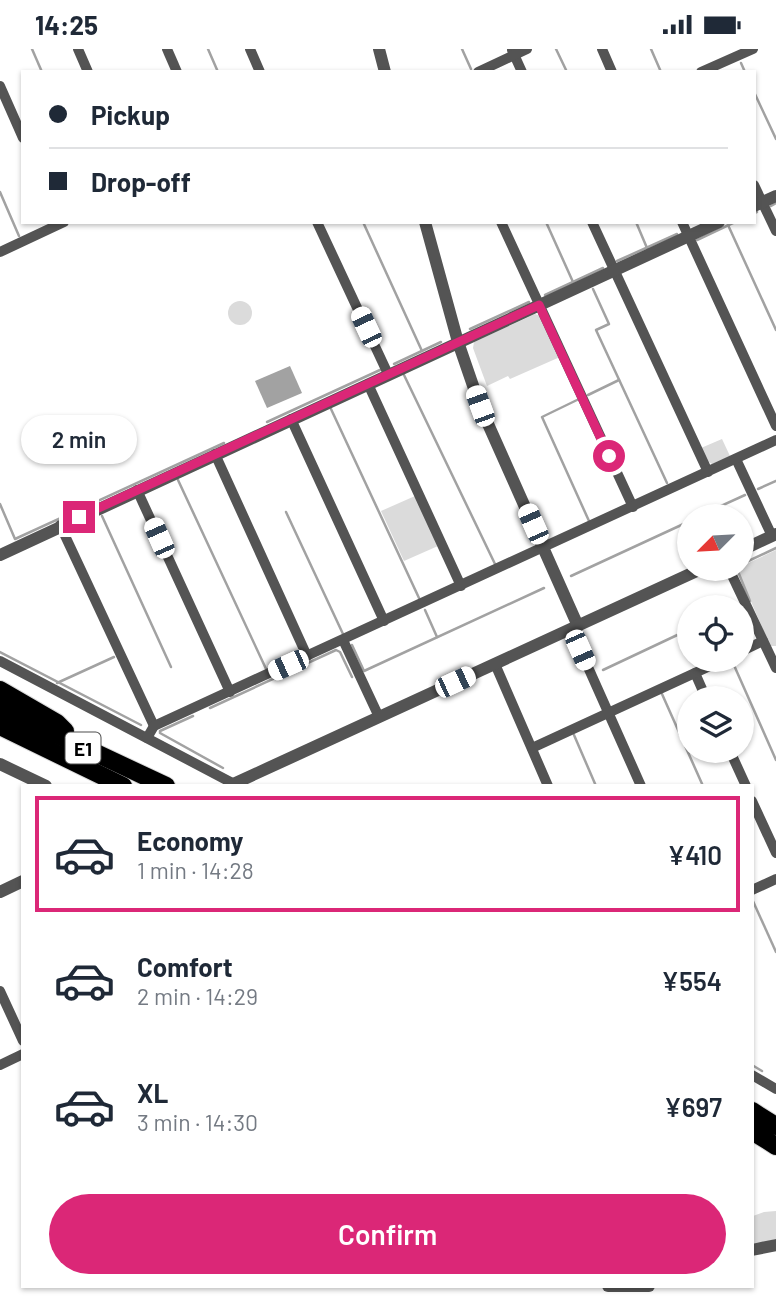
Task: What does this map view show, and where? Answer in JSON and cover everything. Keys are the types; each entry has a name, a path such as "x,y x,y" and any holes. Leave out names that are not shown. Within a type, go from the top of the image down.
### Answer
{"highway":[{"path":"0,690 57,723 80,747"},
{"name":"E1","path":"0,708 162,784"},
{"name":"E1","path":"0,726 119,784"},
{"path":"754,1112 776,1126"},
{"path":"754,1133 776,1146"}],"street":[{"path":"78,49 87,70"},
{"path":"167,49 176,70"},
{"path":"250,49 259,70"},
{"path":"379,49 384,70"},
{"path":"482,70 513,52 527,49"},
{"path":"601,49 611,70"},
{"path":"706,70 753,49"},
{"path":"513,52 521,70"},
{"path":"0,86 21,133"},
{"path":"776,196 758,204 776,231"},
{"path":"0,252 59,224"},
{"path":"318,224 388,375"},
{"path":"426,224 458,342 480,406 543,548 608,713 640,784"},
{"path":"502,224 632,507"},
{"path":"593,224 708,472"},
{"path":"683,224 776,426"},
{"path":"0,555 715,224"},
{"path":"368,384 461,586"},
{"path":"291,419 384,621"},
{"path":"147,738 154,726 776,440"},
{"path":"215,454 307,656"},
{"path":"736,459 774,535 754,544"},
{"path":"137,490 230,692"},
{"path":"60,525 154,726"},
{"path":"236,784 677,580"},
{"path":"735,581 763,641 773,652 776,668"},
{"path":"343,640 379,717"},
{"path":"754,645 763,641"},
{"path":"0,661 232,784"},
{"path":"495,664 547,784"},
{"path":"532,748 695,673 701,686"},
{"path":"735,763 745,784"},
{"path":"0,764 42,784"},
{"path":"754,805 776,853"},
{"path":"754,889 776,879"},
{"path":"0,892 21,882"},
{"path":"0,991 21,1037"},
{"path":"0,1065 21,1055"},
{"path":"754,1076 776,1089"},
{"path":"754,1250 776,1245"}],"shaded area":[{"path":"240,301 251,308 252,313 245,324 240,325 229,318 228,313 235,302"},
{"path":"535,314 541,316 560,357 487,386 473,348 474,342"},
{"path":"290,366 302,393 267,408 255,381"},
{"path":"722,439 730,456 712,464 707,461 701,448"},
{"path":"415,496 438,546 404,561 381,511"},
{"path":"776,550 776,646 770,646 754,608 754,595 748,595 742,581 754,581 754,560"},
{"path":"776,1211 776,1239 754,1245 754,1216"}],"waterway":[{"path":"32,49 41,70"},
{"path":"208,49 217,70"},
{"path":"462,49 471,69"},
{"path":"556,49 566,70"},
{"path":"651,49 660,70"},
{"path":"741,63 744,70"},
{"path":"756,96 776,139"},
{"path":"0,192 19,236"},
{"path":"771,206 776,203"},
{"path":"364,224 422,351"},
{"path":"547,224 573,282"},
{"path":"637,224 647,248"},
{"path":"697,240 731,224"},
{"path":"728,225 776,330"},
{"path":"617,261 677,234"},
{"path":"545,295 603,268"},
{"path":"593,289 609,324 596,330 667,483"},
{"path":"470,329 529,302"},
{"path":"394,364 441,342"},
{"path":"267,422 380,370"},
{"path":"404,375 495,564"},
{"path":"588,395 619,380"},
{"path":"577,400 542,417 589,521"},
{"path":"331,409 419,598"},
{"path":"0,504 15,539 224,443"},
{"path":"178,480 267,671"},
{"path":"758,489 776,481"},
{"path":"725,504 745,495"},
{"path":"286,512 343,634"},
{"path":"102,516 171,667"},
{"path":"571,576 677,527"},
{"path":"754,558 776,548"},
{"path":"742,581 748,595"},
{"path":"352,645 364,671 544,588"},
{"path":"425,610 437,637"},
{"path":"603,670 677,635"},
{"path":"210,708 336,650 340,652 352,677"},
{"path":"0,652 141,725"},
{"path":"57,683 114,657"},
{"path":"737,672 776,760"},
{"path":"662,694 702,784"},
{"path":"193,716 160,733 223,768"},
{"path":"574,735 595,784"},
{"path":"754,903 776,952"},
{"path":"754,1066 762,1071"}],"route":[{"path":"79,517 539,305 609,456"}]}
